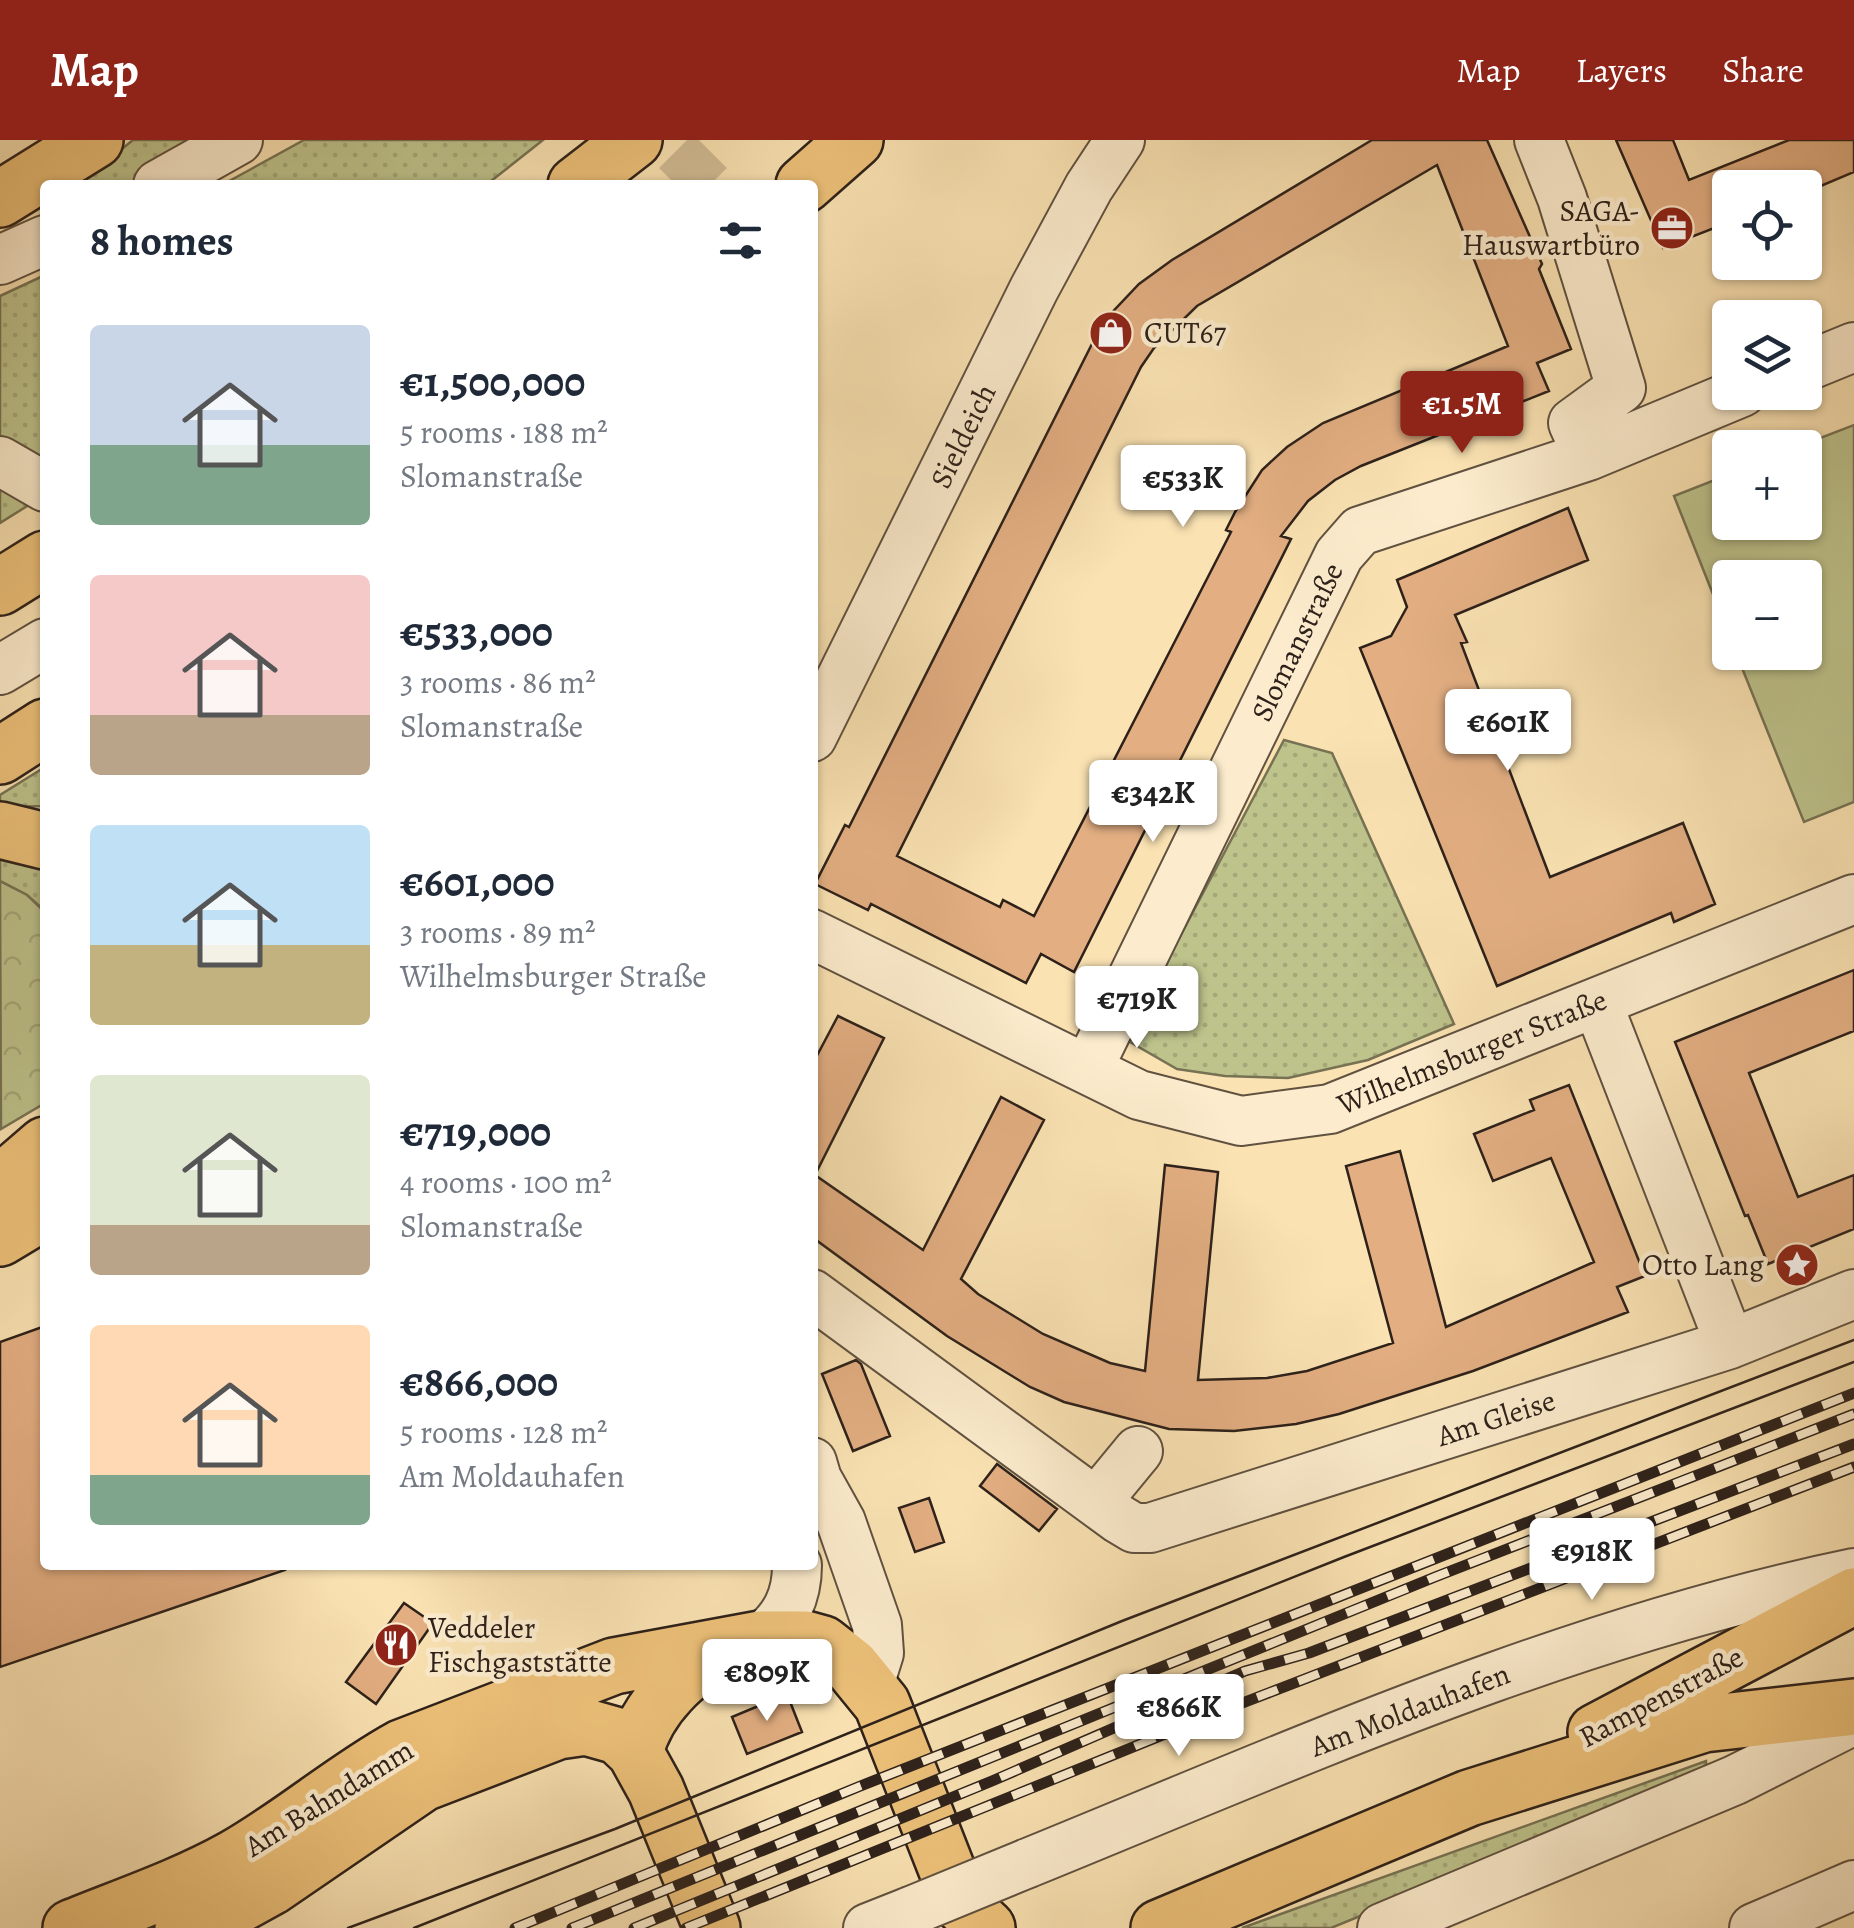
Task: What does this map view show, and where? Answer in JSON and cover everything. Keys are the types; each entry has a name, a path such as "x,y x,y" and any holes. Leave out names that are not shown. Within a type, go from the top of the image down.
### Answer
{"main road":[{"path":"582,180 634,140"},
{"path":"810,180 855,140"},
{"path":"0,199 62,149"},
{"path":"0,587 40,562"},
{"path":"0,830 40,840"},
{"path":"0,1184 40,1149"},
{"path":"0,1238 40,1214"},
{"name":"Rampenstraße","path":"1468,1798 1854,1596"},
{"name":"Am Bahndamm","path":"70,1928 215,1868 402,1748 614,1666 745,1640 806,1639 838,1652 870,1685 882,1704 938,1920"},
{"path":"712,1928 656,1790 635,1752 654,1710 677,1682 745,1640"},
{"name":"Rampenstraße","path":"1159,1928 1468,1798 1704,1724 1854,1707"},
{"name":"Am Bahndamm","path":"183,1928 271,1887 423,1783 572,1727 602,1729 618,1736 635,1752"}],"street":[{"path":"167,180 238,140"},
{"name":"Sieldeich","path":"818,725 1034,289 1089,187 1120,140"},
{"path":"1539,140 1562,198 1621,388 1574,423 1588,456"},
{"path":"0,260 40,242"},
{"path":"1822,360 1854,347"},
{"name":"Slomanstraße","path":"1088,1069 1339,555 1360,530 1588,456 1712,404"},
{"path":"0,461 40,484"},
{"path":"0,670 40,645"},
{"name":"Wilhelmsburger Straße","path":"818,940 1138,1095 1241,1120 1330,1109 1854,899"},
{"path":"1597,1002 1730,1344"},
{"name":"Am Gleise","path":"1115,1515 1150,1528 1184,1518 1730,1344 1854,1294"},
{"path":"818,1298 1115,1515 1138,1451"},
{"path":"818,1481 841,1522 877,1624 879,1653 870,1685"},
{"path":"745,1640 776,1626 794,1596 797,1570"},
{"name":"Am Moldauhafen","path":"938,1920 1028,1863 1437,1698 1602,1640 1781,1589 1854,1574"},
{"path":"1382,1928 1735,1780 1854,1720"},
{"path":"1754,1928 1854,1886"}],"green space":[{"path":"133,140 213,140 138,180 79,180"},
{"path":"304,140 543,140 492,180 231,180"},
{"path":"40,277 40,476 0,452 0,296"},
{"path":"1854,425 1854,802 1804,822 1743,670 1822,670 1822,560 1712,560 1712,592 1674,496 1712,481 1712,540 1822,540 1822,437"},
{"path":"0,475 40,498 0,523"},
{"path":"1284,740 1332,753 1454,1024 1368,1060 1288,1078 1225,1076 1177,1069 1130,1042 1148,997"},
{"path":"40,770 40,806 0,807 0,795"},
{"path":"0,852 40,862 40,907 27,895 0,881"},
{"path":"0,881 27,895 40,907 40,1106 1,1129"},
{"path":"1706,1761 1706,1768 1585,1824 1331,1928 1242,1928"}],"building":[{"path":"1372,140 1487,140 1542,264 1539,269 1571,349 1537,363 1549,391 1361,466 1308,501 1281,536 1291,539 1074,972 1041,954 1026,983 871,904 868,910 818,885 818,878 845,825 849,827 1103,322 1139,284 1172,260","holes":["1437,165 1508,346 1323,423 1262,470 1235,512 1226,530 1231,532 1034,916 1003,900 1000,907 897,856 1141,367 1154,348 1197,306"]},
{"path":"1616,140 1673,140 1689,180 1712,171 1712,229 1663,248"},
{"path":"1789,140 1854,140 1854,172 1822,185 1822,170 1714,170"},
{"path":"1568,508 1588,560 1455,615 1467,642 1461,643 1550,877 1683,823 1715,904 1674,922 1671,913 1497,986 1360,648 1391,636 1407,607 1397,580"},
{"path":"1854,970 1854,1031 1749,1073 1798,1197 1854,1175 1854,1229 1768,1264 1675,1042"},
{"path":"838,1016 884,1038 818,1169 818,1054"},
{"path":"1569,1085 1645,1276 1617,1287 1628,1312 1473,1371 1339,1414 1234,1431 1169,1429 1064,1402 1030,1387 947,1336 818,1241 818,1177 923,1250 1001,1097 1044,1120 961,1279 1043,1334 1110,1363 1145,1371 1165,1165 1218,1172 1198,1380 1267,1378 1307,1371 1393,1343 1346,1166 1400,1151 1446,1327 1594,1262 1551,1158 1493,1181 1474,1134 1534,1110 1530,1100"},
{"path":"40,1328 40,1570 285,1570 0,1667 0,1342"},
{"path":"856,1360 890,1436 853,1451 822,1374"},
{"path":"997,1464 1057,1509 1039,1531 980,1486"},
{"path":"929,1498 944,1542 915,1552 899,1508"},
{"name":"Veddeler Fischgaststätte","path":"404,1603 433,1623 376,1704 346,1682"},
{"path":"787,1694 802,1732 747,1754 732,1717"}],"tunnel":[{"path":"681,180 721,140"}],"tram line":[{"path":"348,1928 615,1829 1122,1621 1854,1340"},
{"path":"414,1928 1344,1557 1854,1362"}],"railway":[{"path":"515,1928 858,1787 1854,1393"},
{"path":"572,1928 1435,1577 1854,1414"},
{"path":"634,1928 992,1781 1245,1671 1309,1653 1854,1444"},
{"path":"686,1928 1232,1707 1854,1467"}],"place":[{"name":"SAGA- Hauswartbüro","path":"1672,228"},
{"name":"CUT67","path":"1111,333"},
{"name":"Otto Lang","path":"1797,1265"},
{"name":"Veddeler Fischgaststätte","path":"396,1645"}]}
